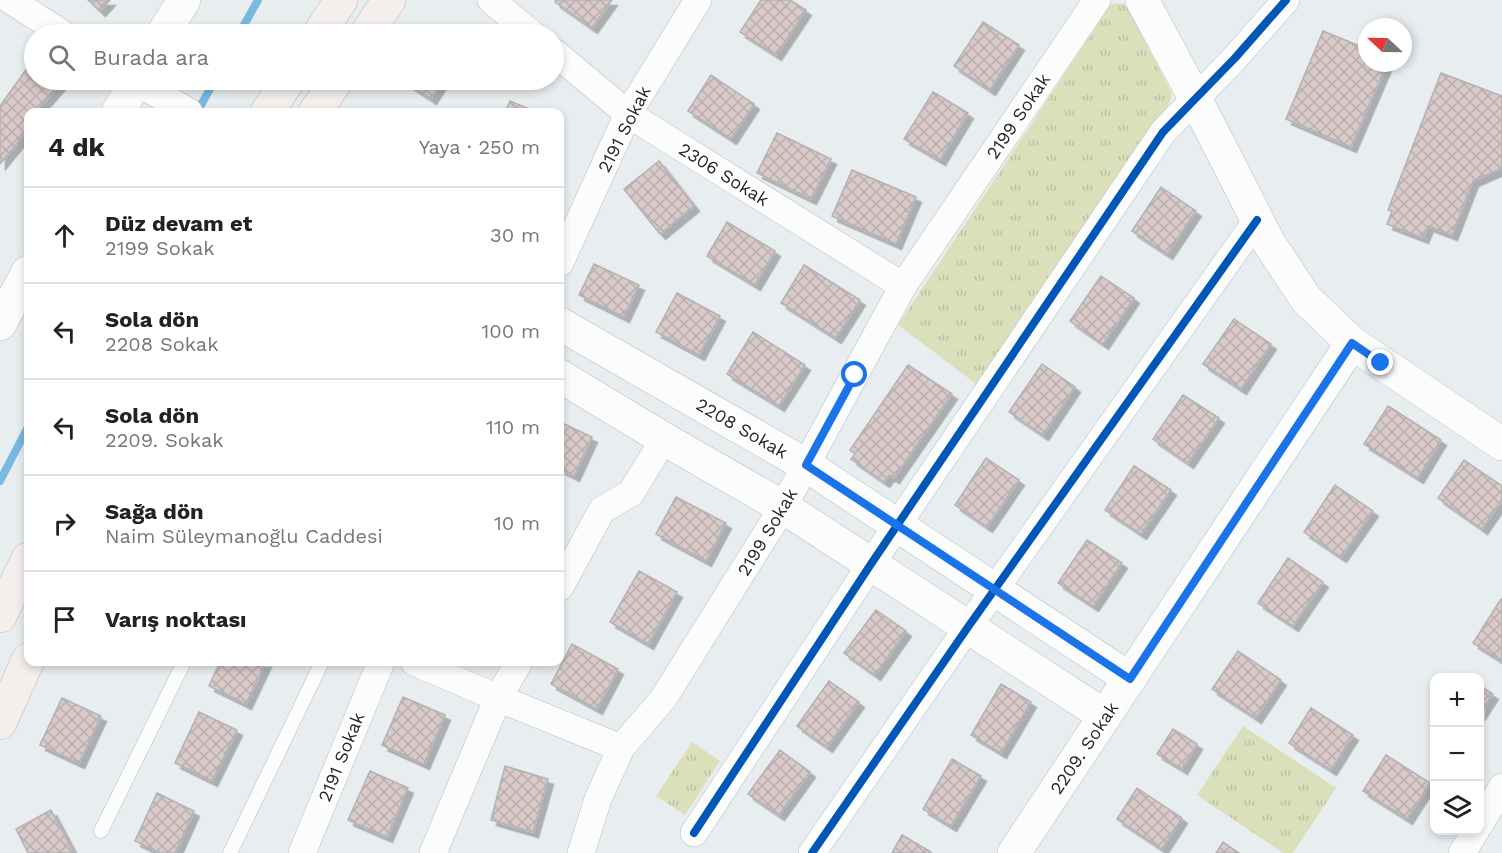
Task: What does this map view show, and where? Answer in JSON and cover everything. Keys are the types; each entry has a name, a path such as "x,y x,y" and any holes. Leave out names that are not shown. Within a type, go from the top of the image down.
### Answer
{"main road":[{"path":"325,24 341,0"},
{"path":"373,24 389,0"},
{"path":"270,108 282,90"},
{"path":"318,108 330,90"},
{"path":"0,616 24,567"},
{"path":"0,723 25,666"}],"street":[{"path":"10,0 47,24"},
{"path":"169,24 184,0"},
{"path":"491,0 520,24"},
{"name":"2191 Sokak","path":"564,254 628,114 698,0"},
{"name":"2199 Sokak","path":"581,853 598,799 621,748 663,699 783,507 903,286 1097,0"},
{"path":"1142,0 1269,243 1306,299 1352,343 1502,444"},
{"path":"694,833 871,564 1163,132 1287,0"},
{"name":"2306 Sokak","path":"564,60 628,114 903,286"},
{"path":"120,108 130,90"},
{"path":"152,90 182,108"},
{"path":"812,853 994,589 1257,220"},
{"path":"0,324 24,279"},
{"name":"2208 Sokak","path":"564,326 806,465 1130,679"},
{"name":"2209. Sokak","path":"1014,853 1352,343"},
{"path":"564,378 783,507 1105,716"},
{"path":"564,580 602,510 632,493 664,439"},
{"name":"2191 Sokak","path":"302,853 379,666"},
{"path":"423,666 621,748"},
{"path":"433,853 498,698 517,666"},
{"path":"1484,816 1502,787"},
{"path":"1462,853 1473,835"}],"lane":[{"path":"101,831 182,666"},
{"path":"230,853 320,666"}],"green space":[{"path":"1119,3 1127,6 1172,94 1166,113 979,386 898,325 1111,4"},
{"path":"1243,726 1336,788 1293,853 1283,853 1197,795"},
{"path":"692,742 720,761 685,815 656,796"}],"building":[{"path":"88,0 110,0 100,11"},
{"path":"556,0 612,0 592,28 555,2"},
{"path":"761,0 790,0 806,10 776,55 740,32"},
{"path":"983,22 1019,45 990,90 954,66"},
{"path":"1323,31 1358,45 1358,72 1383,72 1351,147 1286,119"},
{"path":"24,73 24,90 55,90 39,108 24,108 24,135 0,164 0,106"},
{"path":"1441,73 1502,96 1502,170 1473,181 1452,235 1428,226 1423,238 1387,224 1392,211 1388,210"},
{"path":"711,75 754,104 731,139 688,111"},
{"path":"417,90 437,90 431,99"},
{"path":"933,92 968,113 940,160 904,139"},
{"path":"510,101 527,108 507,108"},
{"path":"777,133 831,159 811,199 757,173"},
{"path":"659,161 694,206 660,234 624,189"},
{"path":"852,170 916,197 896,244 832,216"},
{"path":"1161,187 1196,211 1167,254 1132,231"},
{"path":"727,222 775,251 755,285 707,256"},
{"path":"594,264 639,285 624,317 579,295"},
{"path":"804,265 860,300 836,338 781,303"},
{"path":"1101,276 1134,298 1103,344 1070,321"},
{"path":"677,293 720,316 699,355 656,332"},
{"path":"1234,319 1271,344 1241,389 1203,364"},
{"path":"753,332 805,365 779,406 727,374"},
{"path":"1042,364 1075,387 1043,435 1009,412"},
{"path":"908,365 952,394 894,478 889,475 884,482 851,459 855,454 850,450"},
{"path":"1183,395 1219,418 1188,463 1153,439"},
{"path":"1388,406 1441,440 1418,478 1364,444"},
{"path":"564,424 592,437 574,476 564,471"},
{"path":"986,458 1019,480 987,527 955,505"},
{"path":"1464,460 1502,486 1502,500 1482,529 1438,498"},
{"path":"1134,466 1171,490 1141,534 1105,510"},
{"path":"1335,485 1373,511 1341,557 1304,532"},
{"path":"676,497 726,523 706,561 656,534"},
{"path":"1087,540 1122,563 1093,606 1058,583"},
{"path":"1288,558 1323,582 1293,626 1258,603"},
{"path":"639,571 677,592 648,644 610,622"},
{"path":"1502,600 1502,661 1473,643"},
{"path":"876,610 906,631 875,675 844,653"},
{"path":"572,644 618,669 597,709 551,684 560,666 564,666 564,659"},
{"path":"1238,651 1281,680 1256,718 1212,689"},
{"path":"218,666 264,666 246,704 209,686"},
{"path":"829,681 859,702 827,747 797,726"},
{"path":"1001,684 1031,702 1001,753 971,735"},
{"path":"1484,688 1493,694 1484,708"},
{"path":"403,697 445,715 424,764 382,745"},
{"path":"62,698 101,716 79,763 40,745"},
{"path":"1311,708 1353,735 1331,770 1289,743"},
{"path":"199,712 237,730 212,781 175,763"},
{"path":"1173,729 1197,744 1182,769 1157,754"},
{"path":"780,750 810,772 779,815 748,794"},
{"path":"1386,755 1430,783 1407,819 1363,791"},
{"path":"952,759 981,776 951,826 923,809"},
{"path":"505,766 548,779 533,832 491,820"},
{"path":"370,771 408,788 387,837 348,820"},
{"path":"1137,788 1182,818 1162,849 1117,819"},
{"path":"157,793 194,811 175,853 160,853 135,841"},
{"path":"51,810 74,853 28,853 16,829"},
{"path":"902,835 931,852 931,853 892,853"},
{"path":"1223,842 1239,853 1216,853"}],"waterway":[{"path":"245,24 258,0"},
{"path":"199,108 209,90"},
{"path":"0,481 24,435"}],"cycle path":[{"path":"694,833 871,564 1163,132 1235,58 1286,0"},
{"path":"812,853 968,627 1257,220"}],"route":[{"path":"855,375 806,465 1130,679 1352,343 1381,363"}]}
